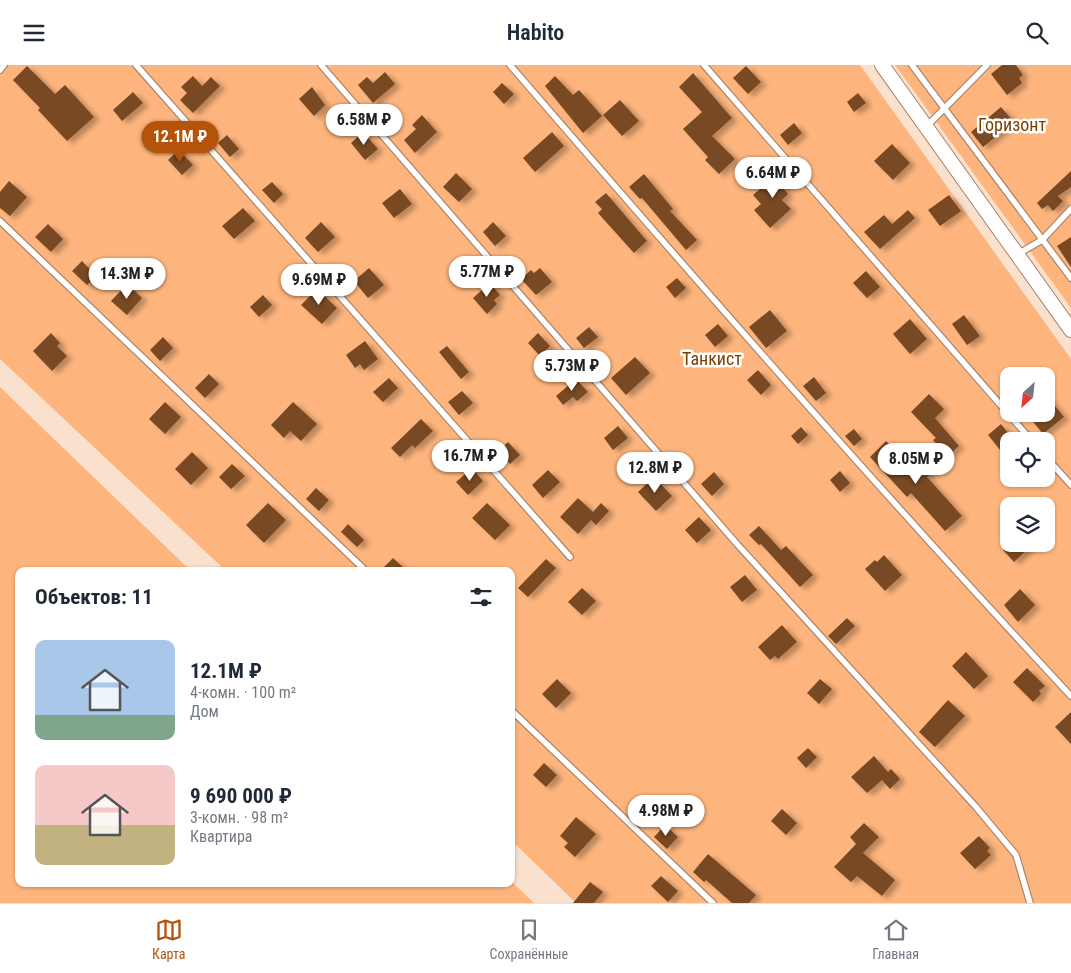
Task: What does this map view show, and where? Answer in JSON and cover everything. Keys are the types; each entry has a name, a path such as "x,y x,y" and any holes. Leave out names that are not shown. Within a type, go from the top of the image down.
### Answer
{"street":[{"path":"882,65 1071,330"}],"lane":[{"path":"0,70 4,65"},
{"path":"136,65 570,557"},
{"path":"320,65 737,544 976,807 1016,855 1030,903"},
{"path":"510,65 782,379 940,556 1071,696"},
{"path":"704,65 1024,432"},
{"path":"912,65 1071,278"},
{"path":"926,126 945,110 987,65"},
{"path":"1018,255 1042,241 1071,209"},
{"path":"0,221 362,567"},
{"path":"1055,467 1071,485"},
{"path":"515,714 712,903"}],"green space":[{"name":"Танкист","path":"0,65 860,65 1071,359 1071,903 576,903 515,844 515,567 222,567 0,359"},
{"name":"Горизонт","path":"895,65 1071,65 1071,308"},
{"path":"0,387 187,567 15,567 15,887 515,887 515,885 534,903 0,903"}],"building":[{"path":"1002,65 1016,65 1023,75 1019,78 1022,83 1007,95 991,74"},
{"path":"27,66 55,94 65,85 94,117 67,141 38,110 40,108 13,80"},
{"path":"746,66 761,82 748,94 733,78"},
{"path":"385,72 395,84 373,103 358,85 367,77 373,83"},
{"path":"693,73 732,118 712,136 735,159 719,174 705,160 708,157 683,129 702,112 679,87"},
{"path":"193,76 202,86 211,77 220,86 193,113 180,100 187,93 181,87"},
{"path":"555,76 573,95 579,90 602,116 583,133 545,86"},
{"path":"502,83 514,94 504,104 493,92"},
{"path":"312,87 325,105 314,116 299,99"},
{"path":"133,92 143,103 122,121 113,110"},
{"path":"858,93 866,103 854,112 847,102"},
{"path":"620,100 639,121 622,136 603,115"},
{"path":"1001,107 1014,122 983,147 971,132"},
{"path":"422,115 437,132 415,153 404,140 416,129 412,125"},
{"path":"794,123 802,133 788,145 780,135"},
{"path":"363,132 378,149 365,160 351,143"},
{"path":"552,132 564,146 535,172 523,158"},
{"path":"227,135 239,149 230,157 218,143"},
{"path":"892,144 910,163 893,180 874,161"},
{"path":"179,150 193,165 182,175 168,160"},
{"path":"783,169 791,179 782,187 788,194 782,200 791,209 770,228 754,210 761,204 753,195"},
{"path":"1071,171 1071,187 1058,196 1063,201 1053,211 1048,205 1042,209 1037,203"},
{"path":"456,173 472,189 459,202 443,187"},
{"path":"644,174 673,209 670,211 697,240 686,250 642,198 640,199 629,187"},
{"path":"9,181 27,197 10,216 0,208 0,192"},
{"path":"272,182 283,194 274,203 262,190"},
{"path":"400,189 412,204 394,218 382,203"},
{"path":"606,193 647,241 634,253 598,213 602,209 595,202"},
{"path":"949,195 961,211 940,226 928,210"},
{"path":"243,208 255,221 234,239 222,226"},
{"path":"908,210 915,218 880,249 864,232 884,215 892,224"},
{"path":"321,222 335,237 318,252 305,238"},
{"path":"493,222 506,236 495,246 483,232"},
{"path":"48,224 63,239 51,252 35,237"},
{"path":"1071,237 1071,267 1057,246"},
{"path":"82,261 96,276 87,285 72,271"},
{"path":"369,268 384,285 368,298 354,281"},
{"path":"540,268 552,282 536,295 521,279 531,270 534,273"},
{"path":"866,271 880,287 867,298 853,283"},
{"path":"677,278 686,288 675,298 666,287"},
{"path":"490,283 500,295 494,300 497,304 487,314 473,298"},
{"path":"127,284 142,298 127,315 111,301"},
{"path":"317,289 337,308 322,324 301,305"},
{"path":"263,295 272,305 259,317 250,307"},
{"path":"770,310 787,331 766,348 749,327"},
{"path":"964,315 980,336 967,345 952,324"},
{"path":"910,319 927,339 910,354 893,334"},
{"path":"718,324 728,336 715,347 705,335"},
{"path":"589,327 598,337 584,348 576,338"},
{"path":"51,333 60,343 57,346 67,356 52,371 33,351"},
{"path":"538,333 550,346 540,356 528,343"},
{"path":"163,337 173,348 160,361 150,350"},
{"path":"365,341 378,359 364,370 360,364 355,368 346,355"},
{"path":"447,346 469,372 461,379 439,352"},
{"path":"635,357 650,373 626,395 611,378"},
{"path":"758,370 771,385 761,395 747,380"},
{"path":"209,374 219,384 205,398 195,388"},
{"path":"814,377 826,393 816,401 803,386"},
{"path":"389,378 398,388 383,402 373,392"},
{"path":"576,379 588,392 577,401 573,397 563,405 556,396"},
{"path":"462,391 473,403 459,415 448,402"},
{"path":"929,394 944,409 935,418 959,446 947,456 933,440 936,438 911,412"},
{"path":"165,402 181,417 165,434 149,419"},
{"path":"293,402 317,424 301,441 290,431 284,438 271,425"},
{"path":"1055,406 1064,417 1045,432 1041,432 1034,423 1055,423"},
{"path":"421,419 433,431 415,448 412,445 400,457 391,448"},
{"path":"1001,424 1007,432 1000,432 1000,450 988,435"},
{"path":"618,426 628,438 613,450 604,438"},
{"path":"801,427 808,435 798,444 791,436"},
{"path":"854,429 862,439 854,446 845,436"},
{"path":"886,441 910,465 915,460 930,474 927,477 962,516 945,531 911,493 907,497 870,457"},
{"path":"508,442 520,455 510,464 498,451"},
{"path":"192,452 208,468 191,485 175,469"},
{"path":"232,464 245,476 231,489 219,477"},
{"path":"472,468 483,481 468,495 456,482"},
{"path":"548,470 560,482 543,498 532,485"},
{"path":"840,471 850,483 840,492 830,480"},
{"path":"714,472 724,484 712,496 701,484"},
{"path":"654,477 672,496 656,511 638,492"},
{"path":"316,488 329,500 319,511 306,499"},
{"path":"578,498 593,512 601,503 609,511 596,525 591,520 578,534 560,517"},
{"path":"268,503 286,520 264,543 246,525"},
{"path":"487,503 510,525 495,540 472,518"},
{"path":"699,517 711,530 697,543 685,530"},
{"path":"348,524 364,540 357,547 341,532"},
{"path":"759,526 781,550 786,546 813,575 800,587 761,544 759,545 749,535"},
{"path":"1005,552 1025,552 1014,562"},
{"path":"884,555 902,575 885,591 865,569"},
{"path":"393,558 403,567 384,567"},
{"path":"546,559 556,568 528,597 518,588"},
{"path":"745,575 757,590 742,602 730,587"},
{"path":"582,588 596,601 582,615 568,602"},
{"path":"1020,589 1035,605 1018,622 1004,605"},
{"path":"847,618 855,626 836,644 828,636"},
{"path":"782,625 797,642 778,659 775,656 770,660 758,647"},
{"path":"966,652 988,676 974,689 952,666"},
{"path":"1027,668 1045,686 1039,691 1041,694 1033,702 1013,682"},
{"path":"557,679 571,693 556,708 542,694"},
{"path":"820,679 832,689 819,704 807,693"},
{"path":"948,700 965,716 935,747 919,732"},
{"path":"1071,712 1071,744 1055,727"},
{"path":"808,748 817,757 806,768 797,758"},
{"path":"874,756 888,772 891,769 900,779 890,789 882,780 867,793 851,777"},
{"path":"544,763 557,775 546,787 533,775"},
{"path":"782,809 797,823 786,835 771,821"},
{"path":"576,817 596,834 575,857 564,847 568,843 560,836"},
{"path":"864,823 879,837 863,853 895,880 882,896 857,876 851,882 834,867 856,844 850,837"},
{"path":"665,825 678,837 667,849 654,837"},
{"path":"979,836 990,848 987,851 991,855 975,869 960,853"},
{"path":"708,854 756,895 749,903 732,903 706,880 704,882 693,872"},
{"path":"661,876 678,891 668,902 651,886"},
{"path":"590,882 603,892 594,903 573,903"}]}
